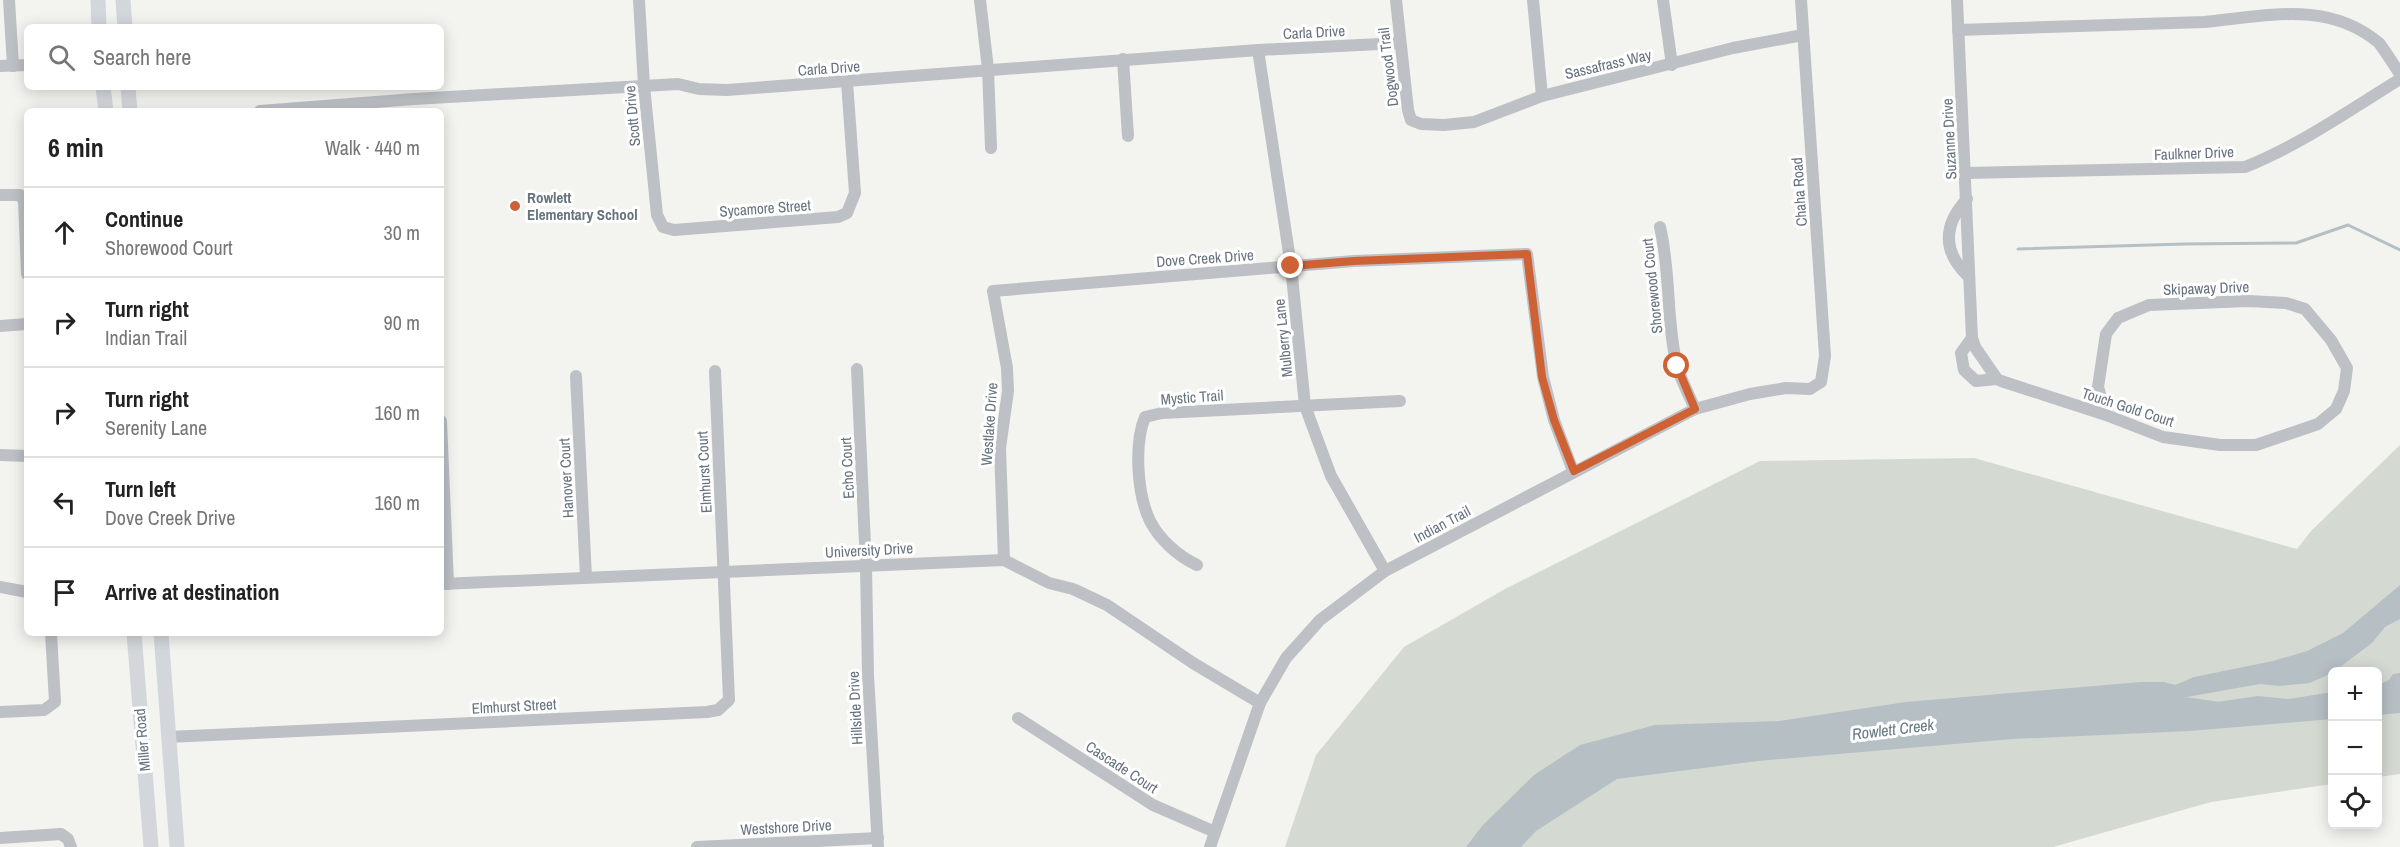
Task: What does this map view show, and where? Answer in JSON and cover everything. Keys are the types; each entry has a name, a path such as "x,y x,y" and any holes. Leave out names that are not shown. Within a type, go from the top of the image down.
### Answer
{"main road":[{"path":"98,0 99,24"},
{"path":"123,0 125,24"},
{"path":"104,90 106,108"},
{"path":"128,90 130,108"},
{"name":"Miller Road","path":"134,636 151,847"},
{"name":"Miller Road","path":"161,636 177,847"}],"street":[{"path":"9,0 6,66 24,65"},
{"name":"Scott Drive","path":"639,0 644,86 657,215 663,227"},
{"path":"980,0 988,69 991,148"},
{"name":"Dogwood Trail","path":"1396,0 1408,110 1411,120 1421,124"},
{"path":"1533,0 1542,96"},
{"path":"1663,0 1672,65"},
{"name":"Chaha Road","path":"1801,0 1825,356 1821,382"},
{"name":"Suzanne Drive","path":"1957,0 1966,173 1968,276"},
{"path":"1958,30 2204,22 2291,7 2327,9 2364,28 2379,43 2400,74"},
{"name":"Sassafrass Way","path":"1421,124 1444,125 1474,122 1542,96 1733,48 1803,35"},
{"name":"Carla Drive","path":"298,108 678,84 699,89 727,90 1258,50 1400,43"},
{"name":"Mulberry Lane","path":"1258,50 1291,266 1305,406 1331,476 1385,571"},
{"path":"1123,60 1128,136"},
{"name":"Faulkner Drive","path":"1966,173 2245,167 2275,153 2400,80"},
{"name":"Sycamore Street","path":"663,227 674,230 838,217 847,213 855,193 847,82"},
{"path":"0,195 20,195 24,201"},
{"path":"1967,199 1953,216 1949,228 1949,242 1952,258 1968,276 1972,338 1975,347 1997,380"},
{"name":"Shorewood Court","path":"1660,227 1666,253 1677,366 1695,409"},
{"name":"Dove Creek Drive","path":"993,291 1354,261 1527,254 1542,377 1554,420 1574,471"},
{"name":"Westlake Drive","path":"993,291 1007,368 1008,391 1000,448 1004,560"},
{"name":"Skipaway Drive","path":"2106,415 2098,387 2106,334 2118,318 2150,305 2248,301 2286,303 2305,309 2331,340 2347,368 2344,391"},
{"path":"0,326 24,324"},
{"name":"Touch Gold Court","path":"1972,338 1961,353 1964,370 1976,381 1997,380 2106,415 2163,437 2220,445 2256,445 2318,424 2336,409 2344,391"},
{"name":"Echo Court","path":"857,369 866,566"},
{"name":"Elmhurst Court","path":"715,370 724,572"},
{"name":"Hanover Court","path":"576,376 585,577"},
{"name":"Indian Trail","path":"1210,847 1260,703 1286,658 1320,620 1385,571 1695,409 1750,394 1786,388 1810,388 1821,382"},
{"path":"1305,406 1400,401"},
{"name":"Mystic Trail","path":"1197,565 1183,558 1163,538 1151,522 1145,507 1138,456 1140,430 1145,417 1162,413 1305,406"},
{"path":"0,455 24,456"},
{"name":"University Drive","path":"444,584 1004,560 1049,583 1073,590 1107,605 1193,663 1260,703"},
{"name":"Hillside Drive","path":"866,566 868,675 878,843"},
{"name":"Elmhurst Street","path":"168,737 718,710 729,700 724,572"},
{"path":"0,587 24,591"},
{"path":"0,712 44,710 55,702 51,636"},
{"name":"Cascade Court","path":"1018,718 1153,806 1215,832"},
{"path":"0,838 61,834 68,839 70,847"},
{"name":"Westshore Drive","path":"697,847 878,843"}],"shaded area":[{"path":"2400,445 2400,774 2382,776 2382,667 2328,667 2328,785 2211,802 2053,847 1285,847 1316,755 1404,647 1505,589 1760,461 1974,458 2297,549 2311,531"}],"water":[{"path":"2400,585 2400,619 2385,627 2372,643 2340,667 2328,667 2328,675 2310,683 2279,686 2260,684 2170,700 2197,713 2204,712 2210,703 2258,696 2289,699 2328,693 2328,719 2190,731 2013,739 1758,761 1617,779 1536,831 1521,847 1466,847 1482,826 1534,775 1580,745 1655,725 1779,721 1906,702 2141,682 2164,682 2175,685 2194,677 2273,661 2307,651 2343,633"},
{"path":"2400,673 2400,713 2382,715 2382,683 2389,680 2393,674"}],"waterway":[{"path":"2018,249 2296,243 2348,225 2400,250"},
{"name":"Rowlett Creek","path":"2155,701 2227,711"}],"place":[{"name":"Rowlett Elementary School","path":"515,206"}],"route":[{"path":"1291,266 1527,254 1542,377 1554,420 1574,471 1695,409 1677,366"}]}
